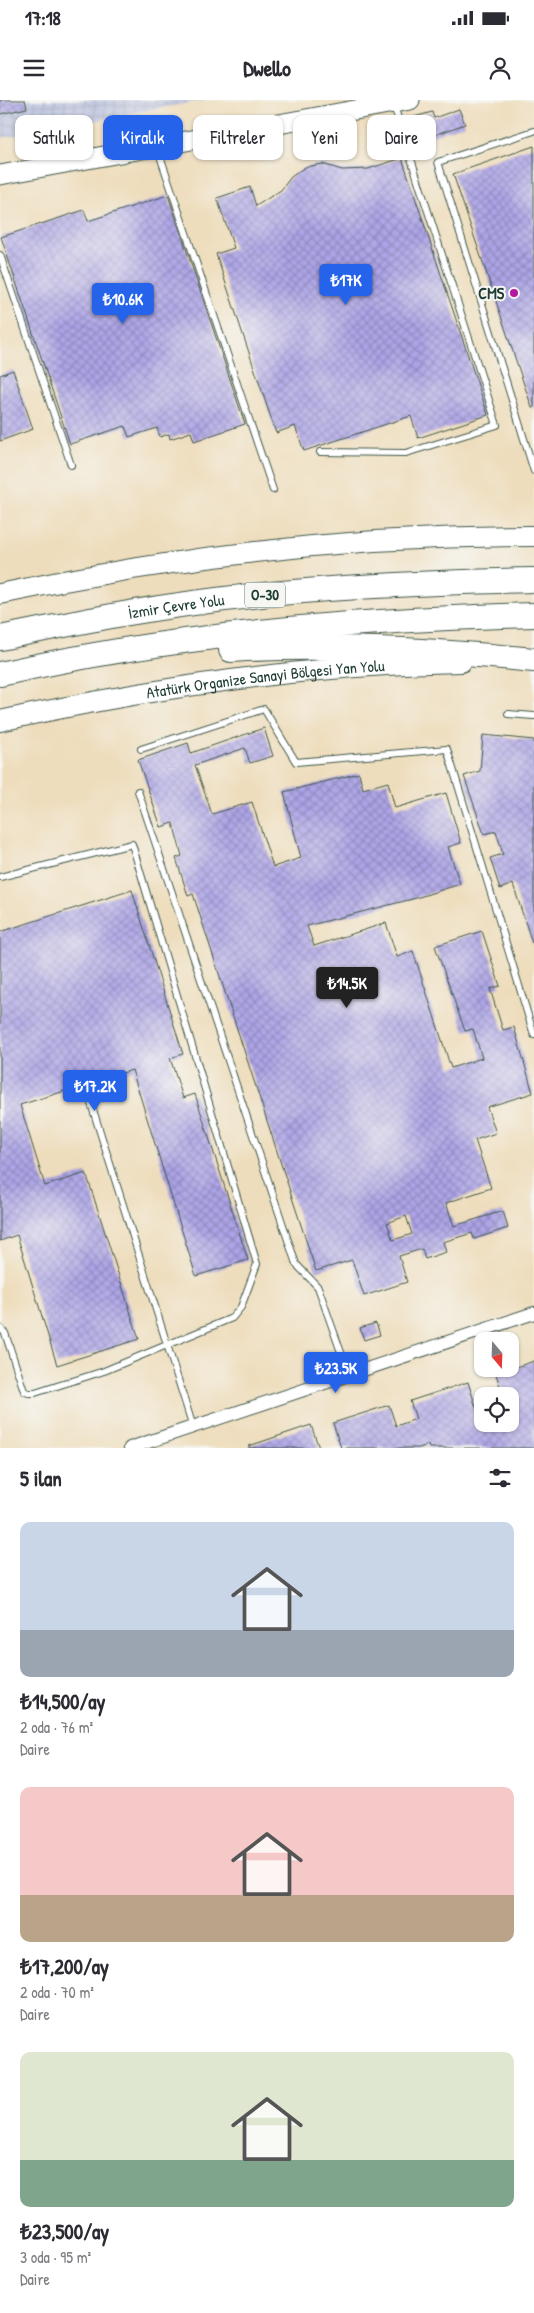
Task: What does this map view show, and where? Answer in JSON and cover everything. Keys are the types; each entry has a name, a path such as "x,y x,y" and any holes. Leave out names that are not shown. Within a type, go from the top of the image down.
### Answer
{"highway":[{"name":"İzmir Çevre Yolu","path":"0,638 123,614 264,595 435,582 534,580"},
{"name":"O-30","path":"0,674 54,662 264,632 436,618 534,615"},
{"path":"54,662 256,648 447,651 534,661"}],"main road":[{"path":"0,594 115,572 217,556 316,545 432,538 534,536"},
{"name":"Atatürk Organize Sanayi Bölgesi Yan Yolu","path":"0,721 56,708 165,690 298,673 450,663 534,661"}],"street":[{"path":"0,163 342,100"},
{"path":"183,141 398,101"},
{"path":"0,175 103,156"},
{"path":"130,1448 534,1313"}],"lane":[{"path":"320,452 406,453 497,425 398,101"},
{"path":"534,132 438,162 534,470"},
{"path":"161,160 273,490"},
{"path":"0,255 70,465"},
{"path":"141,749 264,709 296,762 447,749 534,1035"},
{"path":"508,714 534,716"},
{"path":"138,791 296,1264 318,1287 349,1375"},
{"path":"0,877 132,844 257,1264 241,1307 232,1318 104,1372 28,1393 21,1385 5,1333 0,1328"},
{"path":"89,1097 193,1427"}],"shaded area":[{"path":"0,100 208,100 118,115 103,115 103,119 93,122 93,115 15,115 15,135 0,138"}],"building":[{"path":"0,100 25,100 27,108 0,114"},
{"path":"459,109 465,124 436,135 436,117"},
{"path":"432,112 433,115 421,115"},
{"name":"CMS","path":"534,146 534,408 532,408 453,174"},
{"path":"396,160 403,160 488,415 418,438 411,416 304,451 295,426 276,433 216,254 234,248 217,198 250,187 256,206 281,190 291,177 305,167 322,164 342,170 368,169"},
{"path":"168,195 245,424 194,441 191,432 170,439 169,434 160,437 157,428 129,437 125,426 70,444 1,237 84,210 88,221"},
{"path":"13,370 33,429 0,441 0,375"},
{"path":"264,728 273,756 250,763 245,748 195,765 212,814 252,802 273,867 301,858 284,792 359,773 363,789 388,782 395,808 446,793 461,843 448,847 460,884 416,898 307,926 314,946 386,923 397,957 413,951 451,1068 482,1058 473,1029 465,1031 435,946 482,931 500,986 490,989 503,1030 514,1027 533,1093 487,1107 496,1133 475,1140 491,1188 446,1203 454,1226 503,1211 508,1228 474,1239 472,1233 443,1242 446,1252 425,1259 422,1249 399,1256 407,1282 364,1296 352,1260 316,1271 193,894 188,896 176,858 182,856 173,823 161,827 138,760 188,743 191,753","holes":["406,1216 412,1234 393,1240 387,1223"]},
{"path":"483,735 534,740 534,943 532,943 513,884 500,889 490,858 503,854 496,831 484,834 464,776 480,771"},
{"path":"132,890 183,1054 170,1058 183,1098 195,1094 248,1260 196,1276 132,1070 20,1105 45,1186 86,1173 139,1339 57,1365 17,1235 0,1241 0,932"},
{"path":"376,1323 380,1335 364,1340 360,1328"},
{"path":"534,1361 534,1448 429,1448 428,1445 419,1448 341,1448 333,1423 389,1405 396,1426 416,1419 410,1401 468,1382 474,1401 474,1432 519,1432 519,1387 500,1387 497,1378 519,1378 519,1366"},
{"path":"311,1425 319,1448 249,1448 249,1446"}],"place":[{"name":"CMS","path":"514,293"}]}
